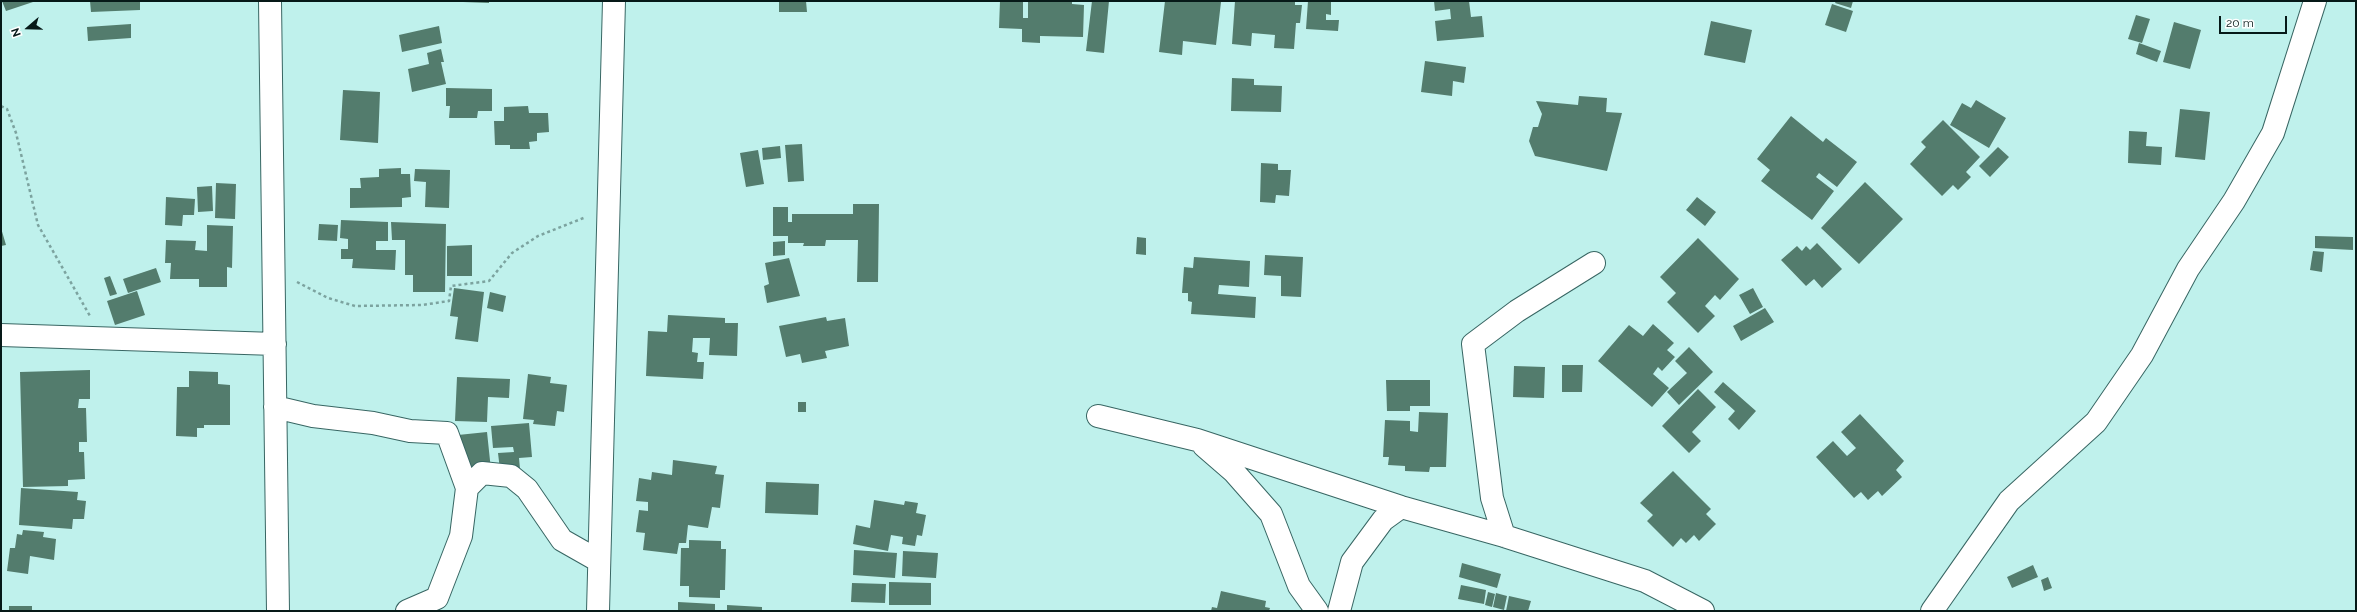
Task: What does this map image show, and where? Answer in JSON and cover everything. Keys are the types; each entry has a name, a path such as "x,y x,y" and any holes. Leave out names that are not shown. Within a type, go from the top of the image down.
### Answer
{"street":[{"path":"270,1 278,611"},
{"path":"598,611 614,1"},
{"path":"1932,611 2009,501 2096,422 2142,355 2188,269 2234,201 2273,133 2315,1"},
{"path":"1504,536 1492,498 1473,344 1517,311 1594,263"},
{"path":"1,335 275,344"},
{"path":"275,407 313,416 373,423 410,431 447,433 467,488 461,536 437,598 407,611"},
{"path":"1098,416 1197,440 1401,507 1504,536 1645,581 1703,611"},
{"path":"1197,440 1234,472 1271,514 1299,586 1317,611"},
{"path":"467,488 482,473 511,476 527,488 562,540 599,561"},
{"path":"1339,611 1352,562 1383,520 1401,507"}],"path":[{"path":"1,106 7,109 16,133 38,225 61,268 103,338"},
{"path":"273,269 328,298 354,306 422,305 449,301 451,286 488,281 512,253 538,236 608,209"}],"building":[{"path":"2,1 36,1 6,11"},
{"path":"90,1 140,1 140,10 91,12"},
{"path":"489,1 489,3 463,2"},
{"path":"779,1 806,1 807,12 779,12"},
{"path":"1000,1 1023,1 1023,18 1028,18 1028,1 1072,1 1072,4 1084,5 1083,37 1040,36 1040,43 1022,42 1022,29 999,28"},
{"path":"1092,1 1109,1 1104,53 1086,51"},
{"path":"1165,1 1221,2 1216,45 1183,41 1182,55 1159,52"},
{"path":"1235,1 1295,1 1295,5 1302,5 1300,23 1296,23 1294,49 1274,48 1275,35 1252,33 1251,46 1232,44"},
{"path":"1308,1 1331,1 1331,15 1326,14 1326,20 1339,20 1338,31 1306,29"},
{"path":"1434,1 1469,1 1471,17 1482,16 1484,37 1437,41 1435,21 1451,19 1450,9 1435,11"},
{"path":"1836,1 1853,1 1851,8 1835,3"},
{"path":"1832,4 1853,11 1846,32 1825,25"},
{"path":"2136,15 2150,19 2142,43 2128,39"},
{"path":"1711,21 1752,30 1745,63 1704,55"},
{"path":"2174,22 2201,30 2190,69 2163,62"},
{"path":"131,24 131,38 88,41 87,27"},
{"path":"439,26 442,43 402,52 399,35"},
{"path":"2139,43 2161,51 2157,62 2136,54"},
{"path":"441,49 444,62 441,62 446,84 412,92 408,69 429,64 427,53"},
{"path":"1425,61 1466,67 1464,83 1453,81 1452,96 1421,92"},
{"path":"1232,78 1254,79 1254,85 1282,86 1281,112 1231,111"},
{"path":"446,88 492,89 492,111 478,111 477,118 449,118 450,106 446,106"},
{"path":"343,90 380,92 378,143 340,140"},
{"path":"1579,96 1607,98 1606,112 1622,113 1607,171 1535,156 1529,141 1533,127 1538,127 1542,114 1536,101 1578,105"},
{"path":"1976,100 2006,118 1989,148 1950,125 1962,103 1971,108"},
{"path":"528,106 529,113 548,113 549,132 537,133 537,141 529,142 530,149 510,149 510,145 495,145 494,121 504,121 504,107"},
{"path":"2180,109 2210,112 2205,160 2175,157"},
{"path":"1791,116 1823,142 1826,138 1857,162 1837,187 1819,173 1816,177 1834,191 1812,220 1761,181 1770,170 1757,159"},
{"path":"1943,120 1980,157 1966,172 1971,177 1958,190 1953,185 1942,196 1910,164 1926,147 1921,142"},
{"path":"2129,131 2147,132 2146,146 2162,147 2161,165 2128,163"},
{"path":"802,144 804,181 788,182 785,145"},
{"path":"780,146 781,158 763,160 762,148"},
{"path":"1998,147 2009,157 1990,177 1979,166"},
{"path":"758,150 764,184 746,187 740,153"},
{"path":"1261,163 1278,164 1278,170 1291,170 1289,196 1276,195 1275,203 1260,202"},
{"path":"401,168 401,174 410,174 411,197 402,198 402,207 350,208 350,188 361,188 360,178 379,177 379,169"},
{"path":"415,169 450,170 449,208 425,207 426,182 414,181"},
{"path":"1865,182 1903,219 1859,264 1821,228"},
{"path":"216,183 236,184 235,219 215,218"},
{"path":"212,186 213,211 198,212 197,187"},
{"path":"166,197 195,199 194,215 183,215 182,226 165,225"},
{"path":"1697,197 1716,212 1705,226 1686,210"},
{"path":"853,204 879,204 878,282 857,282 858,240 826,240 825,246 803,246 804,243 788,243 788,236 773,236 773,207 788,207 788,222 792,222 792,214 853,214"},
{"path":"341,220 388,222 388,241 376,241 376,250 396,250 395,270 352,268 353,259 341,259 341,249 348,249 348,239 340,238"},
{"path":"391,222 446,224 445,292 413,292 413,275 405,275 405,240 392,240"},
{"path":"319,224 338,225 337,241 318,240"},
{"path":"207,225 233,226 232,268 227,267 227,287 199,287 199,279 170,279 171,263 165,263 166,240 196,241 195,250 207,251"},
{"path":"1,228 6,245 1,246"},
{"path":"2315,236 2353,237 2353,250 2315,248"},
{"path":"1137,237 1146,238 1146,255 1136,254"},
{"path":"1698,238 1739,279 1720,300 1715,295 1705,306 1715,316 1698,333 1667,302 1676,293 1660,277"},
{"path":"785,241 785,255 773,256 773,242"},
{"path":"1817,243 1842,269 1822,288 1814,279 1806,286 1781,260 1797,246 1802,251 1806,246 1810,250"},
{"path":"472,245 472,276 447,276 447,246"},
{"path":"2313,251 2324,252 2322,272 2310,270"},
{"path":"1265,255 1303,257 1301,297 1281,296 1281,276 1264,275"},
{"path":"1194,257 1250,261 1249,287 1219,285 1218,294 1256,297 1255,318 1191,314 1192,302 1188,301 1188,293 1182,293 1184,267 1193,268"},
{"path":"789,258 800,296 767,303 764,286 769,284 765,263"},
{"path":"156,268 161,282 128,293 123,279"},
{"path":"110,276 117,294 110,296 104,278"},
{"path":"454,288 484,292 478,342 455,339 458,317 450,316"},
{"path":"1753,288 1763,307 1750,314 1739,295"},
{"path":"137,291 145,315 115,325 107,301"},
{"path":"490,292 506,296 503,312 487,308"},
{"path":"1765,308 1774,322 1741,341 1733,326"},
{"path":"668,315 725,318 725,323 738,323 737,356 709,355 710,338 693,338 692,352 698,353 697,362 704,362 703,379 646,376 648,331 667,332"},
{"path":"826,317 827,321 845,318 849,346 825,351 827,358 802,363 800,354 786,357 779,326"},
{"path":"1653,324 1674,343 1667,350 1675,357 1662,371 1658,367 1653,374 1669,388 1652,407 1598,361 1629,325 1643,336"},
{"path":"1689,347 1713,372 1679,405 1667,392 1687,373 1675,361"},
{"path":"1562,365 1583,365 1582,392 1562,392"},
{"path":"1514,366 1545,367 1544,398 1513,397"},
{"path":"90,370 90,399 79,399 78,408 86,408 87,442 79,442 79,452 84,452 85,479 68,480 68,486 23,487 20,372"},
{"path":"189,371 218,372 218,384 230,385 230,425 204,425 204,428 197,428 197,437 176,436 177,387 189,387"},
{"path":"528,374 551,377 550,383 567,385 564,412 557,411 555,426 533,424 534,420 523,419"},
{"path":"457,377 510,379 509,398 488,397 487,422 455,421"},
{"path":"1386,380 1430,380 1430,406 1410,406 1410,411 1387,411"},
{"path":"1723,382 1756,411 1739,430 1728,419 1735,411 1714,392"},
{"path":"1698,389 1716,407 1692,432 1701,441 1689,453 1662,426"},
{"path":"798,402 806,402 806,412 798,412"},
{"path":"1419,412 1448,413 1446,467 1430,467 1429,472 1405,471 1405,466 1388,465 1389,457 1383,457 1385,420 1410,421 1410,431 1418,432"},
{"path":"1860,414 1904,461 1896,470 1902,477 1882,496 1878,491 1868,500 1861,492 1854,498 1816,457 1833,441 1847,456 1856,448 1841,432"},
{"path":"529,423 532,457 519,458 520,469 500,470 498,453 514,452 513,447 493,448 491,426"},
{"path":"487,432 491,470 462,473 458,435"},
{"path":"673,460 717,466 715,474 724,475 720,508 712,507 708,528 688,525 686,543 679,543 677,554 643,550 645,533 636,532 639,510 648,511 648,502 636,501 639,478 651,480 652,472 672,475"},
{"path":"1673,471 1711,509 1706,514 1716,524 1699,541 1694,535 1686,543 1681,538 1673,547 1647,521 1653,515 1640,503"},
{"path":"766,482 819,484 818,515 765,513"},
{"path":"21,488 78,492 77,500 86,501 84,519 73,519 72,529 19,525"},
{"path":"874,500 904,505 905,501 918,503 916,513 926,515 922,536 917,535 915,546 902,544 903,537 891,535 888,551 853,544 856,525 870,528"},
{"path":"23,530 44,532 43,537 56,539 54,560 30,556 28,574 7,571 10,548 15,548 17,534 22,535"},
{"path":"689,540 721,541 721,549 726,549 725,590 720,590 720,598 689,597 689,586 680,586 681,548 689,548"},
{"path":"854,550 897,553 895,578 853,575"},
{"path":"903,551 938,553 936,578 902,576"},
{"path":"1462,563 1501,574 1497,588 1459,577"},
{"path":"2033,565 2038,577 2012,588 2007,577"},
{"path":"2048,577 2052,588 2044,591 2041,580"},
{"path":"889,582 931,583 931,605 889,605"},
{"path":"852,583 886,584 885,603 851,602"},
{"path":"1461,585 1486,590 1484,604 1458,599"},
{"path":"1221,591 1266,601 1265,607 1270,608 1269,611 1211,611 1212,607 1217,608"},
{"path":"1488,592 1495,594 1492,607 1485,605"},
{"path":"1496,593 1507,596 1504,610 1493,607"},
{"path":"1509,596 1531,601 1528,611 1506,611"},
{"path":"678,602 715,604 715,611 678,611"},
{"path":"727,605 762,607 762,611 727,611"},
{"path":"9,606 32,606 32,611 9,611"}]}
